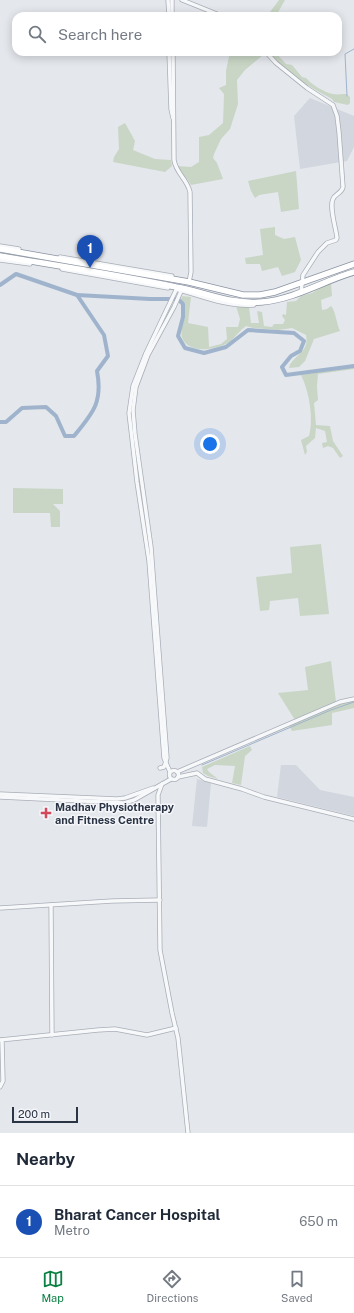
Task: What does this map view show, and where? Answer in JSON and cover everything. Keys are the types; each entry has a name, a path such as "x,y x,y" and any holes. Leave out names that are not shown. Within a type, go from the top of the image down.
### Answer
{"highway":[{"path":"2,248 190,281 244,295 260,295 275,292 333,270 354,264"},
{"path":"0,256 5,259 179,290 225,300 243,302 269,301 302,292 354,272"},
{"path":"333,270 336,278"}],"street":[{"path":"168,0 169,12"},
{"path":"172,0 172,12"},
{"path":"182,0 212,12"},
{"path":"169,56 175,166 177,171 188,184 190,192 190,281"},
{"path":"173,56 173,121"},
{"path":"270,56 307,88 333,105 337,116 343,187 341,192 335,195 332,203 337,238 321,248 305,272 302,292"},
{"path":"171,779 169,776 170,772 164,758 149,561 132,438 131,409 133,386 146,353 179,290"},
{"path":"131,409 136,387 148,354 174,307 179,290"},
{"path":"0,797 119,803 134,800 171,779 175,780 178,774 199,766 340,702 354,699"},
{"path":"160,768 164,767 166,762"},
{"path":"199,766 200,774"},
{"path":"170,772 175,770 178,774 200,774 205,779 242,789 264,797 354,819"},
{"path":"158,795 162,784"},
{"path":"0,794 117,799 126,798 156,788"},
{"path":"156,788 158,795 160,950 178,1038 188,1133"},
{"path":"0,908 112,901 160,900"},
{"path":"51,905 52,1035"},
{"path":"0,1087 3,1081 1,1040 115,1029 148,1035 176,1028"}],"shaded area":[{"path":"310,98 354,116 354,147 347,161 300,169 294,116"},
{"path":"281,765 296,765 320,790 354,797 354,816 277,797"},
{"path":"197,779 211,783 207,827 192,826"}],"green space":[{"path":"279,0 285,0 278,12 270,12"},
{"path":"229,56 262,56 245,70 237,80 238,104 230,129 221,139 213,158 217,163 223,179 191,185 177,166 191,167 199,162 199,137 209,135 223,123 224,94 219,88 226,85 226,71"},
{"path":"272,56 279,56 286,64 292,65 302,77 306,78 322,90 335,94 346,94 350,97 350,103 348,105 334,102 332,99 290,73"},
{"path":"125,123 135,141 133,150 155,159 171,160 172,166 165,172 113,162 119,149 118,127"},
{"path":"296,171 299,209 281,212 278,192 259,195 255,198 251,191 248,181"},
{"path":"275,227 275,235 284,239 295,237 301,260 295,272 282,276 278,267 262,271 260,264 246,264 245,258 263,255 260,229"},
{"path":"331,283 332,296 321,300 322,310 331,306 334,310 340,331 314,339 305,361 299,367 289,368 293,360 303,350 307,341 306,335 292,328 278,330 246,326 226,344 219,347 204,349 197,349 190,346 185,343 182,337 185,303 181,300 182,296 191,297 188,323 208,327 209,347 221,344 227,339 226,327 238,327 240,319 236,306 249,307 251,323 259,323 257,311 262,312 264,326 272,327 274,324 283,324 285,320 282,316 283,314 286,315 287,302 296,301 301,296 312,293"},
{"path":"354,367 354,369 318,374 318,400 314,403 316,425 330,426 333,441 343,456 340,458 333,448 328,446 323,448 322,443 327,442 325,431 316,428 315,438 306,446 307,452 305,455 301,440 309,436 311,413 301,375"},
{"path":"13,488 63,489 63,504 53,504 60,511 60,527 51,527 50,513 13,513"},
{"path":"321,544 329,614 300,616 298,598 270,601 269,610 260,611 256,577 292,573 290,547"},
{"path":"331,661 336,702 295,720 278,693 308,690 305,667"},
{"path":"354,701 354,708 332,713 332,725 292,731 289,725 340,703"},
{"path":"250,746 252,750 245,756 241,785 232,783 235,766 215,765 207,769 218,779 203,773 202,767"}],"waterway":[{"path":"347,96 345,54 354,49"},
{"path":"0,285 16,274 77,295"},
{"path":"0,422 6,422 22,408 46,407 56,416 65,436 74,436 91,414 99,391 97,371 108,356 104,335 77,295 178,299 183,304 183,317 178,336 185,348 204,353 226,347 248,330 294,333 304,341 300,351 291,356 282,367 286,375 354,366"},
{"path":"202,765 331,710 354,702"}],"place":[{"name":"Bharat Cancer Hospital","path":"90,268"},
{"name":"Madhav Physiotherapy and Fitness Centre","path":"46,813"}]}
